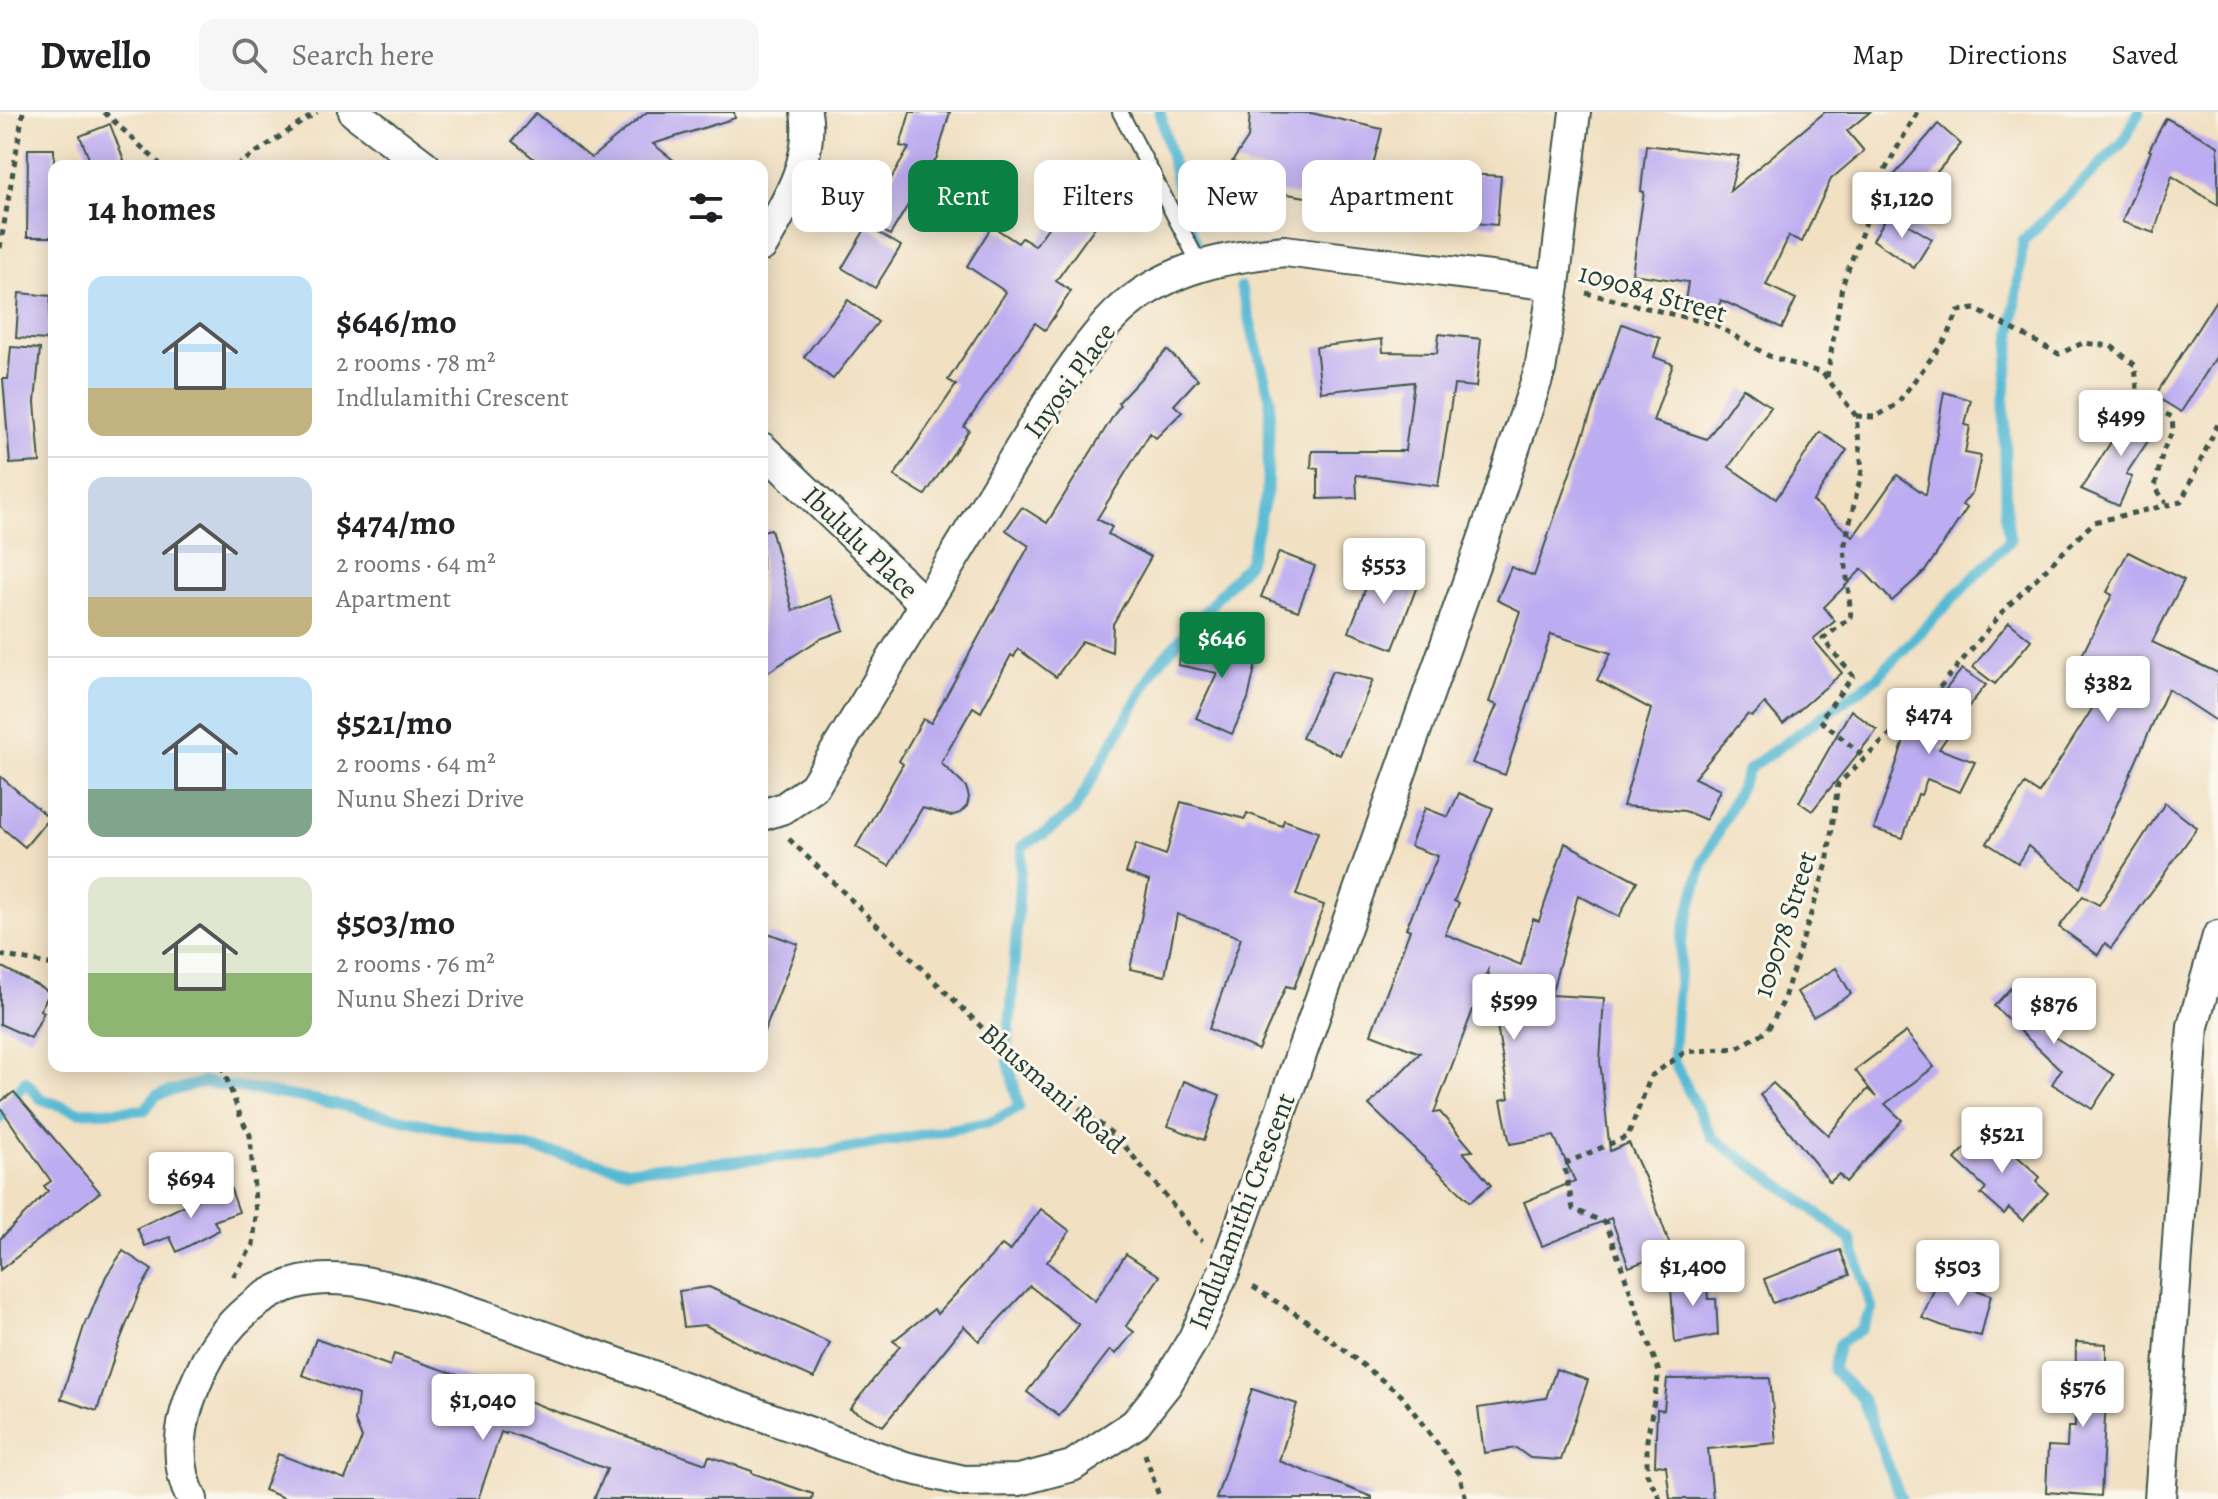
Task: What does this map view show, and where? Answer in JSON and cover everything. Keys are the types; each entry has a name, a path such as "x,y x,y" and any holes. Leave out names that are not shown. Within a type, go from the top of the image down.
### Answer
{"street":[{"path":"354,112 417,160"},
{"path":"768,235 804,162 808,125 806,112"},
{"name":"Indlulamithi Crescent","path":"192,1499 182,1472 182,1421 204,1365 226,1332 253,1305 274,1291 312,1280 365,1281 457,1306 905,1467 964,1481 1019,1480 1072,1466 1135,1424 1166,1385 1194,1338 1225,1269 1495,506 1540,370 1554,285 1575,112"},
{"name":"Inyosi Place","path":"768,814 784,808 814,787 1051,398 1081,356 1122,308 1145,291 1200,265 1242,255 1285,251 1554,285"},
{"name":"Ibululu Place","path":"768,454 925,604"},
{"path":"2160,1499 2193,1026 2218,936"}],"lane":[{"path":"1120,112 1200,265"}],"path":[{"path":"0,248 23,112"},
{"path":"104,112 156,160"},
{"path":"245,160 317,112"},
{"path":"1866,758 1820,720 1853,676 1823,639 1851,617 1844,548 1862,470 1856,416 1827,378 1842,286 1885,170 1917,112"},
{"name":"109084 Street","path":"1554,285 1716,325 1769,356 1822,373 1827,378"},
{"path":"1856,416 1875,417 1896,405 1948,336 1958,311 1975,309 2059,354 2083,343 2111,346 2135,365 2138,399 2172,417 2173,430 2163,451 2155,487 2166,503"},
{"name":"109078 Street","path":"1660,1499 1647,1474 1647,1440 1659,1372 1606,1223 1573,1209 1564,1164 1628,1136 1651,1076 1685,1052 1737,1048 1767,1031 1782,1004 1827,864 1838,784 1940,687 2006,608 2094,522 2181,502 2218,424"},
{"name":"Bhusmani Road","path":"768,819 1006,1051 1119,1139 1225,1269 1307,1321 1401,1395 1459,1473 1466,1499"},
{"path":"0,955 48,964"},
{"path":"224,1072 250,1135 256,1215 253,1245 232,1278 253,1305"},
{"path":"1135,1424 1160,1499"}],"building":[{"path":"647,112 734,112 735,118 653,144 673,160 536,160 512,141 536,113 591,158"},
{"path":"910,112 950,112 935,160 908,160 908,205 892,232 892,177 909,148 900,146"},
{"path":"1250,112 1311,113 1382,129 1374,160 1302,160 1302,196 1286,194 1286,160 1233,160 1248,138"},
{"path":"1825,112 1870,112 1847,131 1864,151 1831,179 1802,242 1789,236 1766,285 1796,299 1782,328 1721,300 1719,313 1684,308 1688,282 1632,274 1644,192 1641,191 1646,145 1739,156 1730,191"},
{"path":"2166,118 2218,146 2218,205 2172,176 2154,233 2122,222 2149,150"},
{"path":"110,124 124,160 90,160 80,136"},
{"path":"1938,124 1961,144 1913,200 1890,180"},
{"path":"28,149 54,149 54,160 48,160 48,237 27,237"},
{"path":"1482,175 1501,176 1497,225 1482,224"},
{"path":"1889,213 1932,239 1914,268 1873,240"},
{"path":"863,232 877,232 901,246 875,288 842,268"},
{"path":"988,232 1001,232 1018,243 1022,238 1035,246 1045,232 1091,232 1056,281 1071,291 1045,330 1035,323 964,427 969,430 925,495 894,476 956,385 948,380 1006,292 967,266"},
{"path":"19,293 48,296 48,340 16,338"},
{"path":"2218,297 2218,354 2181,412 2155,396"},
{"path":"848,300 878,322 833,379 804,357"},
{"path":"1622,324 1660,338 1654,357 1673,364 1653,421 1707,439 1743,388 1771,407 1729,467 1776,499 1820,432 1847,450 1813,501 1853,537 1897,475 1926,495 1944,392 1971,400 1965,425 1970,426 1965,453 1981,456 1973,491 1962,505 1967,508 1925,571 1892,601 1862,569 1824,607 1835,621 1813,639 1842,673 1783,724 1765,703 1752,717 1748,714 1694,778 1720,790 1706,820 1685,811 1623,806 1651,709 1597,680 1611,653 1551,634 1505,775 1472,763 1497,705 1489,702 1520,611 1497,600 1511,567 1534,576"},
{"path":"1439,334 1481,339 1476,387 1454,385 1438,486 1356,475 1357,498 1318,499 1318,469 1311,468 1312,451 1405,451 1414,382 1321,392 1316,347 1382,339 1383,352 1437,353"},
{"path":"11,347 40,349 35,402 40,462 10,464 3,379 8,379"},
{"path":"1167,350 1198,379 1174,405 1182,412 1156,438 1150,433 1097,519 1112,527 1108,534 1151,557 1113,624 1112,652 1082,641 1056,677 1018,649 1014,657 1011,655 981,712 973,707 941,763 966,787 969,797 967,806 951,816 922,808 889,866 856,847 903,764 899,761 923,719 931,723 1029,546 1006,530 1022,507 1047,523 1120,405 1118,403"},
{"path":"2134,406 2160,423 2126,474 2132,477 2119,506 2081,489"},
{"path":"771,529 793,611 831,596 844,630 820,639 768,672 768,530"},
{"path":"1279,552 1315,566 1298,611 1261,597"},
{"path":"2128,552 2184,580 2152,642 2218,673 2218,722 2168,689 2080,888 2028,846 2018,863 1987,843 2025,784 2039,793 2097,701 2067,685 2112,595 2107,592"},
{"path":"1375,564 1419,581 1393,649 1349,632"},
{"path":"2009,622 2031,640 1995,684 1973,667"},
{"path":"1185,637 1258,654 1248,699 1232,734 1196,718 1217,673 1178,665"},
{"path":"1962,669 1986,685 1939,749 1975,762 1960,792 1927,779 1921,795 1918,794 1903,838 1874,829 1904,741"},
{"path":"1332,671 1373,680 1340,755 1302,738"},
{"path":"1851,710 1877,730 1812,811 1799,802"},
{"path":"0,776 48,819 25,847 0,826"},
{"path":"1459,793 1493,808 1454,901 1459,903 1445,934 1521,965 1533,919 1539,921 1565,843 1637,881 1619,917 1578,895 1551,995 1604,998 1600,1061 1610,1151 1629,1143 1672,1251 1629,1267 1611,1218 1542,1246 1524,1202 1575,1181 1554,1136 1510,1144 1501,1100 1509,1098 1488,970 1434,1113 1440,1112 1473,1151 1463,1152 1491,1185 1470,1202 1369,1105 1420,1053 1371,1034 1410,930 1406,928 1438,856 1410,846 1425,808 1448,817"},
{"path":"1181,802 1245,819 1247,813 1282,826 1284,820 1318,832 1296,895 1324,905 1294,988 1286,986 1258,1050 1209,1029 1241,938 1177,914 1165,976 1130,969 1149,881 1126,873 1136,844 1166,855"},
{"path":"2165,803 2197,828 2111,948 2105,943 2098,955 2059,927 2083,896 2099,905"},
{"path":"768,933 798,944 768,1022"},
{"path":"0,966 48,991 40,1010 44,1012 31,1038 0,1024"},
{"path":"1836,968 1851,994 1813,1017 1797,992"},
{"path":"2019,979 2053,1011 2039,1027 2114,1075 2092,1109 2052,1084 2061,1070 1994,1006"},
{"path":"1906,1032 1934,1067 1885,1104 1902,1120 1846,1182 1839,1174 1830,1182 1760,1095 1773,1083 1828,1135 1868,1089 1876,1097 1855,1070"},
{"path":"1184,1081 1220,1095 1204,1140 1168,1126"},
{"path":"14,1092 100,1192 0,1270 0,1239 48,1191 44,1186 51,1181 0,1107 0,1102"},
{"path":"1985,1127 2040,1177 2036,1182 2048,1193 2023,1221 2009,1208 2004,1214 1981,1194 1986,1188 1955,1159"},
{"path":"229,1184 239,1212 214,1221 219,1230 177,1252 170,1237 145,1246 137,1228"},
{"path":"1041,1209 1070,1231 1047,1262 1095,1301 1126,1254 1160,1276 1126,1326 1134,1332 1116,1354 1110,1350 1059,1416 1027,1392 1079,1325 1030,1286 979,1341 964,1326 883,1426 850,1409 900,1346 893,1341 934,1309 937,1314 1002,1245 1010,1251"},
{"path":"1840,1250 1850,1275 1773,1303 1764,1279"},
{"path":"123,1251 152,1270 141,1288 117,1348 97,1411 61,1399 86,1320 106,1276"},
{"path":"1706,1273 1708,1299 1716,1299 1718,1335 1675,1343 1670,1275"},
{"path":"1939,1278 1991,1295 1981,1336 1922,1318"},
{"path":"709,1287 830,1343 814,1378 705,1325 684,1327 679,1291"},
{"path":"316,1339 390,1366 394,1354 487,1384 706,1464 709,1456 752,1471 813,1494 812,1499 594,1499 607,1469 501,1432 478,1499 287,1499 264,1490 278,1454 345,1479 362,1438 355,1421 358,1395 302,1375"},
{"path":"2076,1342 2106,1344 2101,1496 2046,1492 2048,1446 2067,1447 2068,1427 2075,1427"},
{"path":"1556,1369 1588,1380 1561,1460 1530,1458 1516,1448 1484,1453 1478,1408 1546,1398"},
{"path":"1770,1378 1776,1443 1708,1449 1713,1499 1670,1499 1666,1466 1655,1465 1657,1409 1664,1410 1667,1379"},
{"path":"1252,1389 1297,1404 1279,1461 1372,1499 1216,1499"}],"waterway":[{"path":"1160,112 1184,212 1198,250"},
{"path":"1901,1499 1862,1398 1833,1370 1839,1344 1861,1329 1872,1309 1851,1240 1712,1137 1673,1060 1682,937 1703,863 1750,768 1875,679 2010,540 2006,510 2004,400 2023,241 2123,142 2139,112"},
{"path":"0,1118 25,1081 41,1099 79,1112 145,1110 156,1095 204,1082 317,1100 628,1170 817,1154 991,1122 1019,1107 1006,1051 1022,846 1074,811 1156,666 1249,562 1267,492 1270,398 1241,287"}]}
